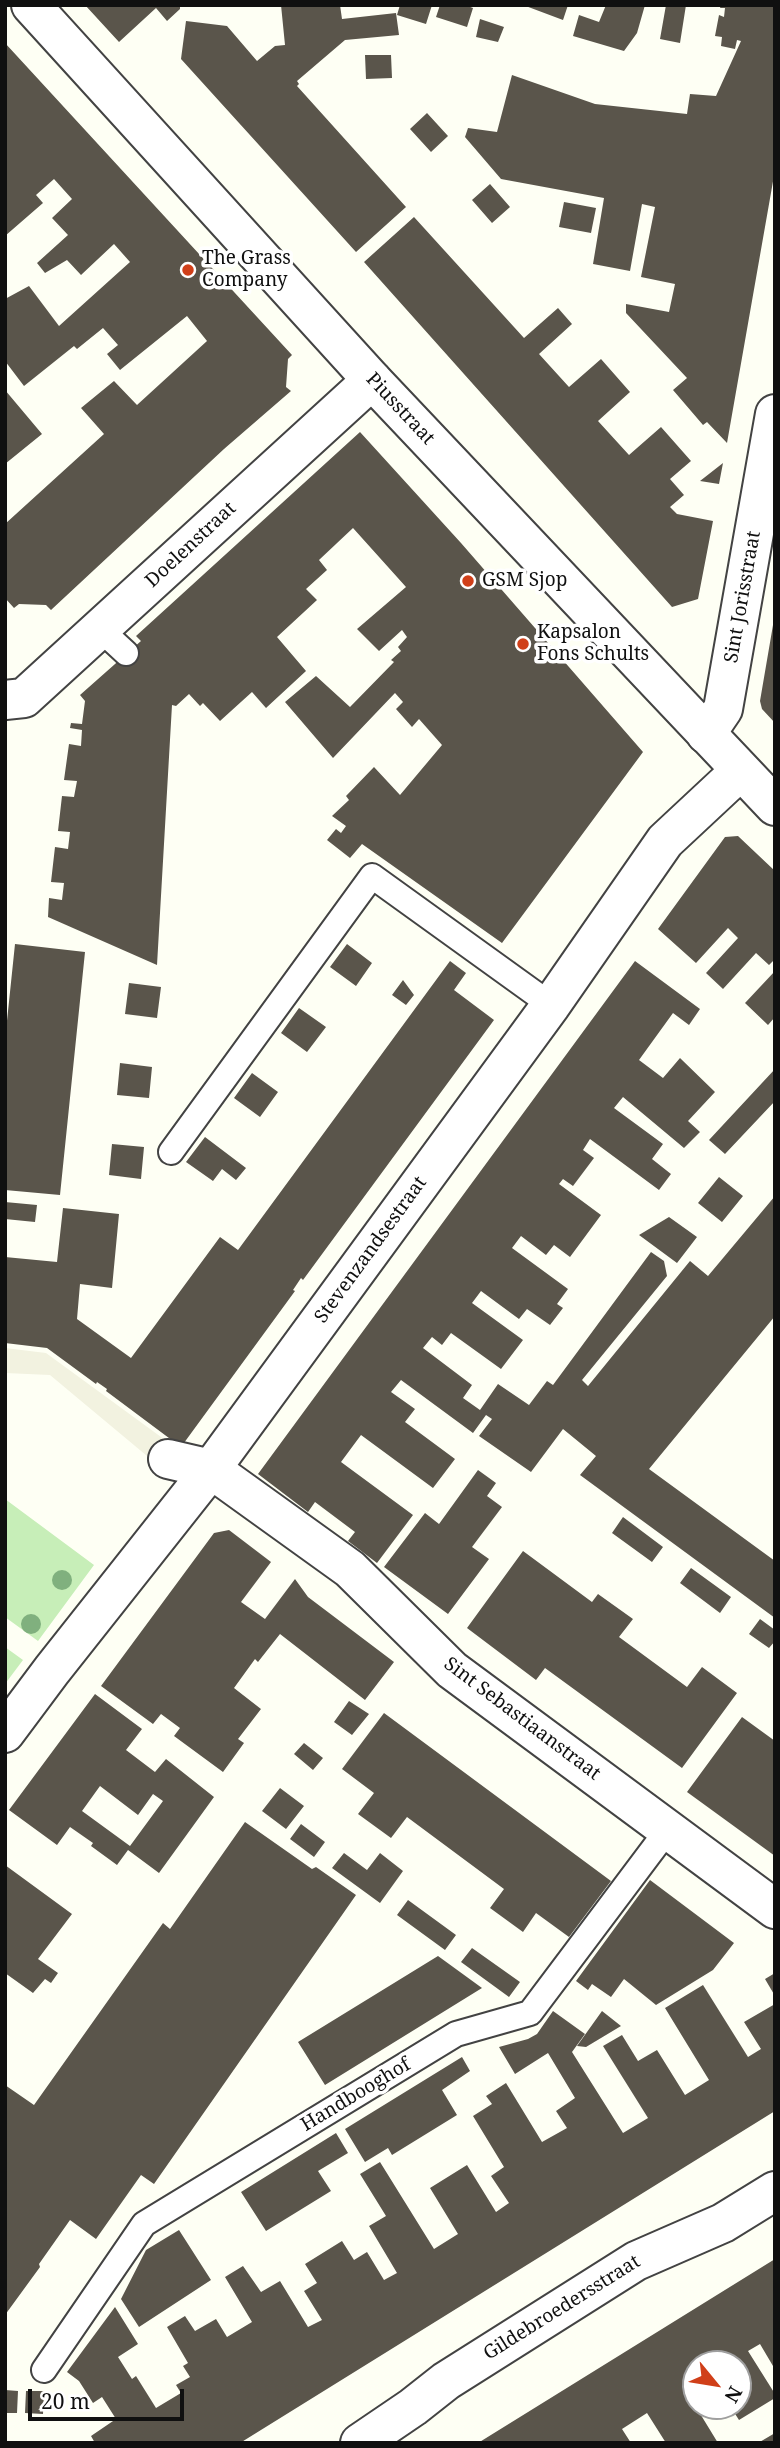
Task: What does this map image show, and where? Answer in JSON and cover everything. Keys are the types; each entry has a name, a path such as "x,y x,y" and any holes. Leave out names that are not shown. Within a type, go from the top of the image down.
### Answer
{"street":[{"name":"Piusstraat","path":"31,5 372,380 775,806"},
{"name":"Doelenstraat","path":"5,700 24,698 113,641 372,380"},
{"name":"Sint Jorisstraat","path":"706,734 723,709 775,414"},
{"name":"Stevenzandsestraat","path":"5,1733 211,1469 551,1005 665,841 740,771"},
{"path":"168,1459 211,1469"},
{"name":"Sint Sebastiaanstraat","path":"211,1469 350,1569 452,1670 775,1909"},
{"name":"Gildebroedersstraat","path":"360,2443 446,2381 636,2261 723,2223 775,2191"}],"lane":[{"path":"171,1152 372,876 551,1005"},
{"name":"Handbooghof","path":"44,2370 144,2224 456,2034 530,2014 669,1828"}],"green space":[{"path":"5,1499 94,1565 38,1641 5,1617"},
{"path":"5,1647 23,1660 5,1684"}],"shaded area":[{"path":"5,1348 46,1353 172,1445 165,1471 50,1375 5,1373"}],"building":[{"path":"85,5 180,5 180,9 167,21 156,8 119,42"},
{"path":"281,5 340,5 342,19 396,13 399,35 345,40 297,81 297,86 406,207 356,252 181,59 186,21 227,26 257,61 275,46 285,45"},
{"path":"400,5 432,5 426,24 397,15"},
{"path":"440,5 465,5 473,8 467,27 436,17"},
{"path":"523,5 568,5 563,20"},
{"path":"606,5 645,5 637,33 624,51 573,36 579,15 599,22"},
{"path":"666,5 686,5 680,43 660,39"},
{"path":"721,5 775,5 775,170 727,443 707,422 703,425 673,390 687,378 626,313 626,304 669,312 675,284 641,277 655,207 642,204 630,271 593,264 604,198 501,179 465,137 468,128 497,132 512,75 595,104 687,114 690,94 716,96 741,41 737,40 735,49 721,46 722,37 715,36 719,15 724,17 725,8 720,8"},
{"path":"480,19 504,27 498,42 476,37"},
{"path":"5,43 292,355 288,359 286,387 291,391 224,449 51,610 46,605 19,604 14,608 5,598 5,524 104,434 81,408 114,381 137,405 207,341 187,316 120,370 107,354 118,345 103,328 77,349 74,346 24,386 5,361 5,299 29,286 59,326 130,262 114,244 81,275 67,260 45,273 37,263 68,235 52,218 72,199 54,179 36,195 43,203 5,236"},
{"path":"365,55 391,55 392,78 366,79"},
{"path":"427,113 448,136 431,152 410,129"},
{"path":"490,184 510,207 492,223 472,200"},
{"path":"564,202 596,208 591,233 559,227"},
{"path":"414,217 524,338 558,308 572,324 539,354 569,387 601,359 630,392 598,421 629,455 661,427 691,461 670,479 684,495 670,507 677,514 713,521 698,599 672,607 364,262"},
{"path":"5,390 42,434 5,464"},
{"path":"360,432 461,543 643,752 502,943 362,844 350,858 327,840 336,829 341,833 346,826 332,816 349,800 346,796 374,767 400,795 442,745 419,719 412,727 396,709 403,702 395,693 333,758 285,702 316,676 350,707 394,662 391,660 401,651 398,647 407,637 402,630 379,651 357,629 406,587 353,528 319,560 327,570 306,589 317,600 277,637 306,671 266,708 252,692 220,721 203,703 200,706 189,694 176,706 172,705 157,965 48,917 49,898 62,900 64,883 51,882 55,847 68,849 70,832 58,831 62,796 74,797 77,781 64,780 69,744 81,746 82,730 70,728 71,723 82,724 85,701 80,695 141,641 136,636"},
{"path":"723,463 719,484 700,481"},
{"path":"773,625 775,723 762,709 760,701"},
{"path":"738,836 775,871 775,959 769,965 756,953 723,989 706,973 738,938 728,928 696,963 658,929 725,837"},
{"path":"15,944 85,952 60,1195 5,1190 5,1040"},
{"path":"347,944 372,963 356,986 330,967"},
{"path":"450,961 466,973 454,990 494,1020 303,1280 301,1278 293,1290 295,1291 181,1447 106,1391 107,1389 47,1348 5,1343 5,1257 57,1262 63,1208 119,1214 112,1288 80,1284 77,1319 131,1358 220,1237 238,1250"},
{"path":"635,961 700,1009 689,1025 673,1013 639,1060 663,1078 680,1058 715,1092 688,1121 700,1132 684,1148 623,1097 614,1108 663,1144 652,1159 671,1174 659,1190 590,1139 583,1150 594,1158 573,1186 563,1179 559,1184 601,1215 570,1257 554,1245 546,1255 521,1236 512,1248 568,1289 557,1304 563,1308 550,1325 527,1309 519,1319 481,1291 472,1303 523,1340 501,1369 451,1333 442,1345 432,1337 423,1348 472,1385 463,1398 480,1410 498,1384 529,1405 547,1381 553,1385 651,1252 664,1261 667,1276 582,1380 588,1386 690,1261 708,1276 775,1196 775,1316 649,1469 775,1561 775,1618 580,1475 596,1456 563,1429 531,1472 479,1436 492,1419 486,1415 473,1433 401,1380 391,1392 415,1409 405,1422 455,1459 433,1488 361,1435 341,1462 413,1515 377,1563 348,1541 355,1532 315,1502 308,1512 258,1474"},
{"path":"775,971 775,1017 768,1025 745,1003"},
{"path":"403,980 414,995 406,1005 392,995"},
{"path":"129,983 161,987 157,1018 125,1014"},
{"path":"299,1008 326,1027 307,1052 281,1033"},
{"path":"120,1063 152,1067 149,1098 117,1095"},
{"path":"775,1069 775,1101 725,1154 709,1140"},
{"path":"252,1073 278,1092 260,1117 234,1098"},
{"path":"205,1137 246,1168 236,1180 222,1169 213,1181 186,1162"},
{"path":"112,1144 144,1147 141,1179 109,1175"},
{"path":"719,1177 743,1196 722,1222 698,1203"},
{"path":"5,1202 37,1205 35,1222 5,1219"},
{"path":"669,1217 697,1237 677,1263 639,1235"},
{"path":"478,1470 496,1483 487,1496 502,1507 472,1547 489,1559 448,1614 384,1567 425,1513 439,1524"},
{"path":"623,1517 663,1547 652,1562 612,1533"},
{"path":"229,1530 271,1562 241,1602 265,1619 295,1579 308,1597 394,1662 365,1700 280,1634 258,1662 255,1659 234,1688 261,1709 238,1739 244,1743 223,1772 174,1736 180,1728 161,1714 153,1724 101,1686 214,1533"},
{"path":"523,1551 592,1602 598,1594 633,1619 619,1637 687,1687 702,1667 737,1693 682,1768 545,1668 536,1680 467,1628"},
{"path":"691,1568 731,1597 720,1613 680,1583"},
{"path":"760,1619 775,1630 775,1641 769,1648 749,1634"},
{"path":"95,1694 142,1729 126,1750 155,1772 166,1759 214,1797 159,1873 128,1850 117,1865 70,1827 57,1845 9,1810","holes":["100,1786 138,1815 153,1794 163,1801 130,1846 82,1811"]},
{"path":"349,1701 369,1714 352,1735 334,1722"},
{"path":"384,1713 611,1881 569,1937 536,1913 523,1932 490,1908 504,1889 407,1817 391,1838 358,1814 374,1793 342,1769"},
{"path":"742,1717 775,1741 775,1856 687,1792"},
{"path":"304,1743 323,1758 313,1770 294,1754"},
{"path":"280,1788 304,1806 286,1829 262,1811"},
{"path":"245,1822 312,1869 316,1867 356,1895 154,2184 141,2175 96,2239 70,2220 5,2315 5,2085 34,2105 163,1923 170,1929"},
{"path":"301,1824 325,1842 314,1857 290,1839"},
{"path":"344,1853 367,1870 380,1853 403,1871 380,1903 332,1868"},
{"path":"5,1865 72,1914 38,1959 58,1973 51,1983 45,1979 33,1993 5,1973"},
{"path":"650,1880 734,1943 713,1970 656,2005 624,1979 611,1997 592,1984 588,1990 576,1981"},
{"path":"408,1900 456,1935 445,1950 397,1915"},
{"path":"472,1948 520,1982 509,1997 461,1962"},
{"path":"438,1956 482,1988 325,2085 298,2042"},
{"path":"775,1973 775,1996 765,1979"},
{"path":"703,1985 748,2057 761,2049 744,2022 775,2004 775,2111 240,2443 95,2443 91,2436 116,2419 102,2397 93,2403 79,2381 67,2372 115,2307 138,2344 118,2357 132,2379 136,2376 156,2408 181,2393 176,2385 190,2377 183,2366 188,2363 167,2327 185,2316 195,2331 216,2319 227,2337 252,2322 225,2277 243,2266 261,2292 280,2281 308,2327 322,2320 304,2291 317,2283 305,2264 342,2241 354,2260 367,2252 384,2280 397,2273 369,2226 386,2216 360,2174 380,2162 434,2249 458,2234 430,2188 467,2165 496,2212 509,2203 491,2176 504,2167 473,2116 492,2104 486,2096 506,2083 542,2142 567,2128 556,2111 575,2098 548,2053 515,2074 499,2047 537,2034 553,2011 585,2034 572,2052 623,2133 648,2118 603,2046 622,2035 638,2061 657,2050 685,2095 709,2080 665,2008"},
{"path":"602,2011 621,2026 586,2047 577,2046"},
{"path":"462,2057 470,2071 442,2090 457,2115 392,2155 388,2148 365,2162 345,2129"},
{"path":"336,2133 348,2153 318,2171 331,2191 266,2231 241,2192"},
{"path":"179,2230 211,2280 139,2327 121,2299 146,2250"},
{"path":"775,2259 775,2365 773,2366 760,2344 750,2350 682,2350 682,2420 704,2420 718,2443 666,2443 647,2413 622,2429 631,2443 478,2443"},
{"path":"752,2357 775,2394 775,2398 752,2412"},
{"path":"5,2390 18,2391 17,2413 5,2413"},
{"path":"26,2391 44,2391 43,2414 25,2413"},
{"path":"775,2433 775,2443 758,2443"}],"place":[{"name":"The Grass Company","path":"188,270"},
{"name":"GSM Sjop","path":"468,581"},
{"name":"Kapsalon Fons Schults","path":"523,644"}]}
